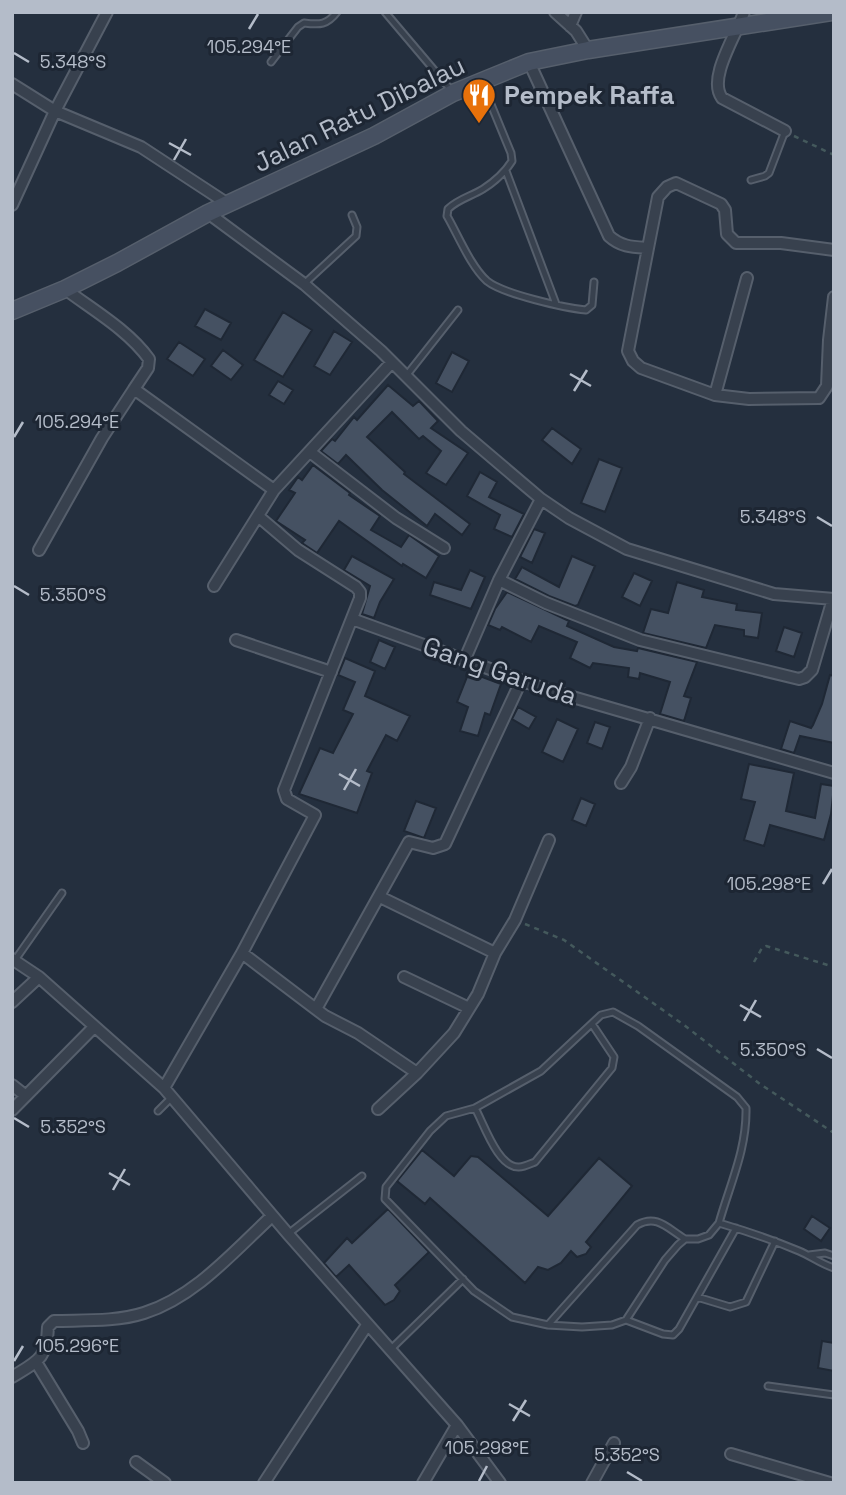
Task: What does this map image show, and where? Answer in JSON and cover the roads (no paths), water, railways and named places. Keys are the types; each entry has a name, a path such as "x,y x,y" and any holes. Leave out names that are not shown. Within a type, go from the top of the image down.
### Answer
{"main road":[{"name":"Jalan Ratu Dibalau","path":"12,311 65,289 208,213 374,136 453,93 529,62 742,19 831,12"}],"street":[{"path":"12,205 55,111 107,12"},
{"path":"555,12 576,31 588,50"},
{"path":"570,26 576,12"},
{"path":"742,19 721,66 717,90 722,98 785,131"},
{"path":"529,62 609,236 625,246 648,248"},
{"path":"12,84 55,111 141,147 228,204"},
{"path":"834,250 781,243 736,243 727,234 725,209 721,204 676,183 667,187 658,197 629,357 641,368 715,395 758,400 821,396 827,386 834,297"},
{"path":"208,213 304,284 393,362 461,431 541,499 597,534 627,549 774,594 833,599 811,670 805,677 799,678 640,640 546,603 499,580"},
{"path":"715,395 747,278"},
{"path":"39,550 102,438 148,368 149,359 119,329 65,289"},
{"path":"214,586 274,490 393,362"},
{"path":"134,389 274,490"},
{"path":"310,452 396,518 444,548"},
{"path":"464,661 499,580 541,499"},
{"path":"163,1088 242,953 315,815 287,799 284,790 352,620 360,592 298,550 258,516"},
{"name":"Gang Garuda","path":"352,620 521,681 834,774"},
{"path":"236,640 331,672"},
{"path":"316,1009 409,842 433,848 445,844 521,681"},
{"path":"621,783 631,767 650,718"},
{"path":"379,1109 454,1033 478,994 495,953 515,920 549,840"},
{"path":"380,897 495,953"},
{"path":"242,953 316,1009 358,1033 417,1073"},
{"path":"14,959 39,977 163,1088 457,1425 500,1483"},
{"path":"12,1002 39,977"},
{"path":"404,977 469,1008"},
{"path":"12,1110 94,1027"},
{"path":"12,1085 26,1096"},
{"path":"12,1377 36,1362 48,1347 48,1327 54,1321 110,1319 144,1313 173,1300 204,1279 272,1216"},
{"path":"264,1483 367,1325"},
{"path":"36,1362 83,1443"},
{"path":"423,1483 457,1425"},
{"path":"592,1483 614,1443"},
{"path":"731,1454 830,1483"},
{"path":"136,1462 165,1483"}],"lane":[{"path":"271,62 298,27 304,23 322,25 331,20 337,12"},
{"path":"385,12 453,93"},
{"path":"482,82 512,161 506,171 483,189 453,204 448,209 447,216 480,272 489,282 506,291 586,310 592,305 594,282"},
{"path":"751,180 769,173 785,131"},
{"path":"506,171 556,304"},
{"path":"304,284 356,236 357,227 352,215"},
{"path":"406,376 458,310"},
{"path":"14,959 62,892"},
{"path":"548,1325 637,1225 646,1220 654,1220 685,1239 698,1239 709,1235 719,1223 741,1156 747,1125 746,1108 737,1097 638,1026 613,1012 601,1015 541,1071 475,1108 446,1116 430,1131 386,1187 385,1199 474,1291 512,1317 548,1325 612,1325 626,1320 665,1260 685,1239"},
{"path":"475,1108 500,1158 510,1166 521,1168 535,1162 612,1069 614,1057 592,1024"},
{"path":"158,1111 171,1098"},
{"path":"288,1234 362,1176"},
{"path":"719,1223 775,1241 808,1255 820,1264 834,1268"},
{"path":"626,1320 673,1335 679,1329 736,1228"},
{"path":"697,1297 730,1307 746,1302 775,1241"},
{"path":"808,1255 825,1253 834,1256"},
{"path":"390,1350 463,1279"},
{"path":"768,1386 834,1395"}],"place":[{"name":"Pempek Raffa","path":"479,125"}]}
